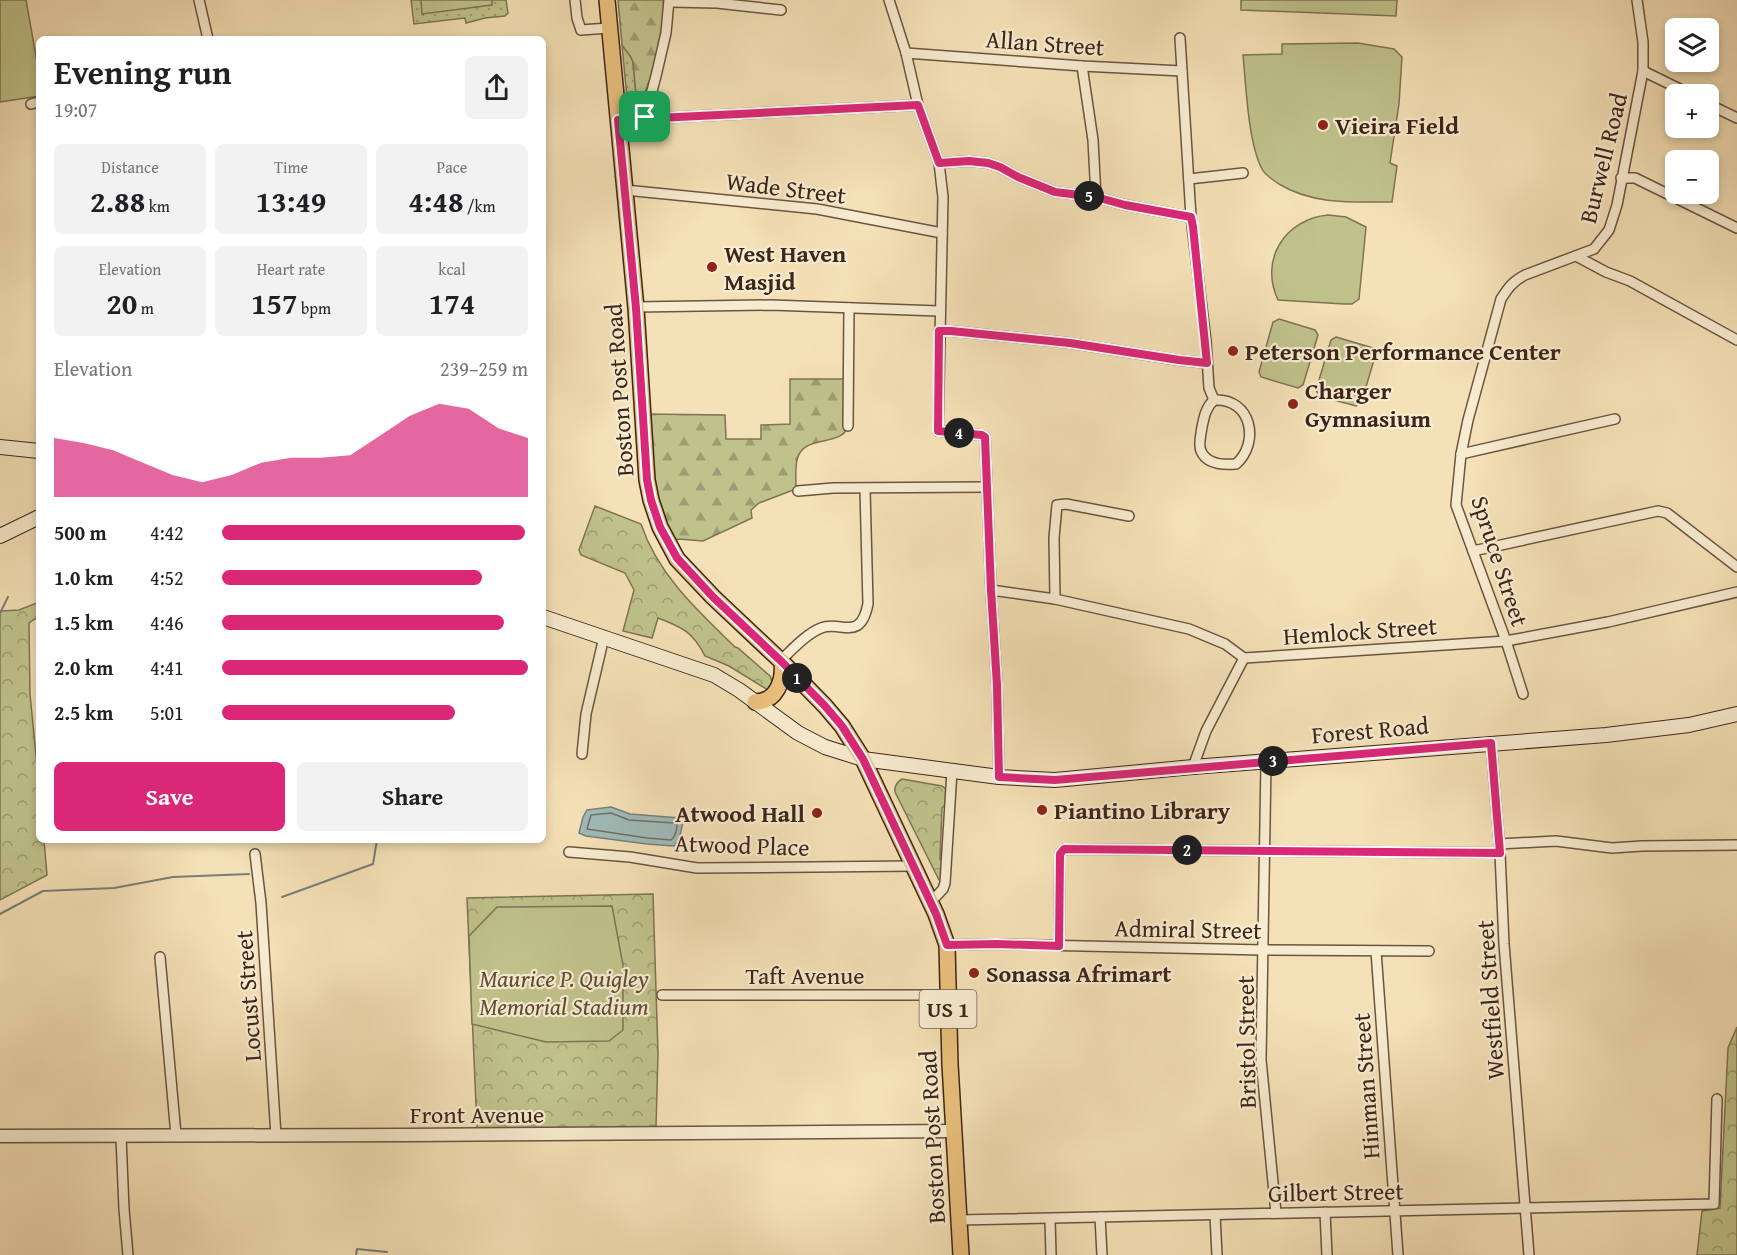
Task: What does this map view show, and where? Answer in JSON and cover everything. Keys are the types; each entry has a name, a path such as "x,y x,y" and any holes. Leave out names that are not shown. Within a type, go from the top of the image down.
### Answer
{"main road":[{"name":"Boston Post Road","path":"607,0 636,307 647,480 651,500 671,550 684,567 781,661 842,726 863,759 930,903 947,945 950,1064 961,1255"},
{"path":"0,447 36,452"},
{"path":"0,536 36,518"},
{"name":"Forest Road","path":"546,618 714,675 788,726 825,747 863,759 999,777 1055,780 1606,735 1662,730 1737,714"},
{"path":"755,702 767,700 777,690 782,676 781,661"}],"street":[{"path":"199,0 207,36"},
{"path":"575,0 581,30 609,28"},
{"path":"889,0 906,53 918,105 939,163 943,197 938,431 985,437 999,777"},
{"name":"Burwell Road","path":"1501,299 1514,281 1594,249 1605,236 1616,211 1643,72 1643,42 1637,0"},
{"path":"645,117 666,33 670,1 717,3 781,10"},
{"path":"1180,38 1191,217 1209,388 1214,400"},
{"name":"Allan Street","path":"906,53 1182,71"},
{"path":"1082,66 1093,141 1096,197"},
{"path":"1643,72 1669,84"},
{"path":"618,120 918,105"},
{"path":"1719,109 1737,118"},
{"path":"939,163 969,161 988,163 1055,192 1096,197 1125,205 1191,217"},
{"path":"1189,179 1243,173"},
{"path":"1621,178 1635,178 1737,228"},
{"name":"Wade Street","path":"625,190 817,209 942,233"},
{"path":"1576,256 1606,272 1630,281 1737,340"},
{"name":"Spruce Street","path":"1501,299 1461,454 1456,506 1506,641 1522,694"},
{"path":"636,307 771,305 939,311"},
{"path":"848,426 849,308"},
{"path":"939,331 1046,340 1207,363"},
{"path":"1214,400 1234,404 1246,417 1249,426 1249,441 1243,458 1236,464 1221,465 1209,460 1201,452 1203,422 1206,411 1214,400"},
{"path":"1461,454 1615,419"},
{"path":"798,491 987,487"},
{"path":"781,661 816,631 828,626 852,627 863,618 868,604 865,489"},
{"path":"1055,599 1054,538 1057,505 1066,504 1130,516"},
{"path":"1473,551 1658,511 1667,513 1737,567"},
{"path":"991,590 1055,599 1190,629 1225,644 1244,658 1206,731 1193,767"},
{"name":"Hemlock Street","path":"1244,658 1506,641 1737,592"},
{"path":"582,754 586,714 604,637"},
{"name":"Westfield Street","path":"1491,743 1504,944 1529,1255"},
{"name":"Bristol Street","path":"1266,762 1261,1060 1276,1213"},
{"path":"930,903 943,889 945,883 952,771"},
{"path":"1059,946 1060,854 1064,849 1499,849 1556,841 1612,848 1737,845"},
{"name":"Atwood Place","path":"569,852 630,857 697,868 914,866"},
{"name":"Locust Street","path":"255,854 261,903 276,1136"},
{"name":"Admiral Street","path":"947,945 1429,951"},
{"name":"Hinman Street","path":"1376,951 1398,1255"},
{"path":"160,957 176,1136"},
{"name":"Taft Avenue","path":"662,995 948,995"},
{"name":"Gilbert Street","path":"959,1220 1714,1204 1717,1099"},
{"name":"Front Avenue","path":"0,1136 954,1131"},
{"path":"121,1137 128,1255"},
{"path":"1324,1212 1327,1255"},
{"path":"1215,1215 1217,1255"},
{"path":"1100,1217 1102,1255"},
{"path":"1050,1219 1052,1255"}],"green space":[{"path":"0,0 26,0 36,56 36,96 0,102"},
{"path":"411,0 506,0 508,13 505,16 466,23 465,18 414,24"},
{"path":"421,0 492,0 492,5 422,14"},
{"path":"618,0 663,0 663,20 658,50 650,80 641,98 636,94 633,62 622,45"},
{"path":"1241,0 1397,0 1396,16 1241,10"},
{"name":"Vieira Field","path":"1358,43 1394,49 1402,57 1399,104 1390,163 1397,166 1392,202 1334,201 1292,191 1265,173 1257,158 1254,144 1248,114 1243,55 1282,54 1282,44"},
{"path":"622,45 633,62 636,94 642,97 632,111 628,109"},
{"path":"1328,215 1346,217 1366,227 1359,299 1352,304 1278,300 1273,285 1272,270 1274,257 1280,244 1299,224"},
{"path":"1279,319 1315,330 1318,335 1303,385 1298,388 1261,377 1259,372 1273,322"},
{"path":"1336,337 1373,348 1376,353 1361,404 1356,406 1319,396 1316,390 1331,340"},
{"path":"790,379 848,379 849,422 844,433 807,446 796,463 796,489 759,503 751,510 752,518 703,541 679,539 666,542 660,527 643,414 725,415 726,439 761,439 761,425 790,424"},
{"path":"595,506 641,524 648,542 668,576 707,620 770,676 773,684 768,690 729,666 705,656 691,636 666,621 658,618 652,638 623,631 634,590 625,573 581,555 579,550"},
{"path":"36,603 36,618 29,623 30,694 36,755 36,843 44,843 47,875 0,900 0,613 1,611 19,610"},
{"path":"902,779 942,786 946,789 946,804 942,808 940,859 943,861 942,881 939,880 895,792 896,784"},
{"name":"Maurice P. Quigley Memorial Stadium","path":"653,894 658,1053 656,1128 477,1128 467,898"},
{"path":"612,906 623,965 623,1030 609,1041 546,1042 472,1024 469,936 497,907"},
{"path":"1737,1027 1737,1255 1697,1255 1702,1211 1720,1208 1728,1048"}],"water":[{"path":"611,807 630,814 680,818 683,822 679,840 674,846 586,836 579,833 587,810"}],"waterway":[{"path":"0,613 8,597"},
{"path":"282,897 373,864 376,843"},
{"path":"0,914 43,891 114,888 173,877 249,874"},
{"path":"356,1255 357,1249 387,1252"}],"place":[{"name":"Vieira Field","path":"1323,125"},
{"name":"West Haven Masjid","path":"712,267"},
{"name":"Peterson Performance Center","path":"1233,351"},
{"name":"Charger Gymnasium","path":"1293,404"},
{"name":"Piantino Library","path":"1042,810"},
{"name":"Atwood Hall","path":"817,813"},
{"name":"Sonassa Afrimart","path":"974,973"}],"route":[{"path":"918,105 939,163 969,161 988,163 1055,192 1096,197 1125,205 1191,217 1207,363 1046,340 939,331 938,431 985,437 999,777 1055,780 1491,743 1500,853 1064,849 1060,854 1059,946 947,945 936,914 863,759 842,726 782,662 692,575 666,542 660,527 647,480 636,308 618,120 645,117 918,105"}]}
